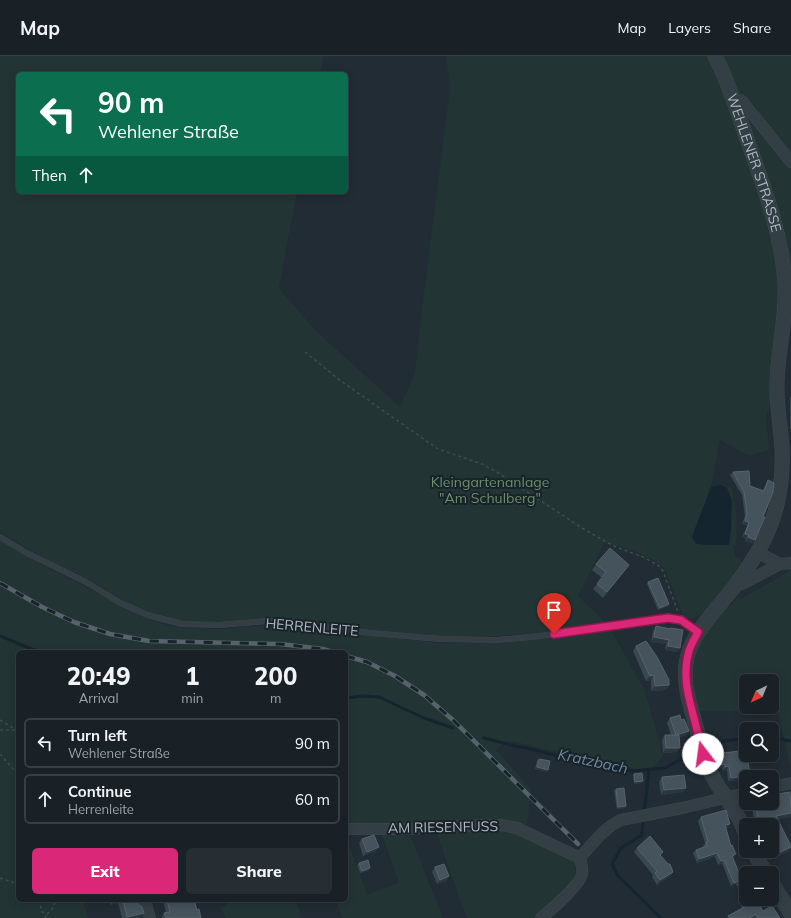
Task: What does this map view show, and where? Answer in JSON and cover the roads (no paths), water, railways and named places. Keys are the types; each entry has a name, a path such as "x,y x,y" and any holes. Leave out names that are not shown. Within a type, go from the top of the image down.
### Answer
{"street":[{"name":"WEHLENER STRASSE","path":"715,56 722,68 770,205 780,247 785,283 785,310 777,382 782,449 782,476 778,504 767,534 757,552 735,586 698,632 692,644 686,664 687,694 703,754 709,770 739,818"},
{"path":"733,98 742,102 791,162"},
{"path":"757,552 785,563"},
{"path":"735,586 785,563"},
{"path":"779,786 791,783"},
{"path":"541,918 577,884 582,874 580,858 596,839 613,824 621,820 682,808 739,794"},
{"name":"AM RIESENFUSS","path":"348,829 403,829 501,825 517,828 580,858"},
{"path":"779,894 791,914"},
{"path":"146,902 150,918"}],"lane":[{"name":"HERRENLEITE","path":"0,537 27,553 86,582 119,602 146,615 182,624 220,625 267,621 371,633 432,638 496,640 540,636 668,618 681,620 698,632"}],"water":[{"path":"721,485 727,488 732,501 729,545 696,544 692,537 711,487"}],"waterway":[{"name":"Kratzbach","path":"0,636 35,650"},
{"name":"Kratzbach","path":"348,698 362,696 379,697 424,718 453,728"},
{"name":"Kratzbach","path":"484,738 562,757 605,764 631,771 665,768 697,750"},
{"name":"Kratzbach","path":"709,746 739,739"},
{"name":"Kratzbach","path":"779,739 791,741"},
{"path":"644,813 649,770"},
{"path":"643,819 642,835 621,848 612,864 618,876 661,918"}],"railway":[{"path":"0,583 42,607 74,622 110,634 149,641 280,644 326,650"},
{"path":"348,657 367,662 395,676 424,695 453,720 578,844"}],"park label":[{"name":"Kleingartenanlage \"Am Schulberg\"","path":"490,490"}]}
